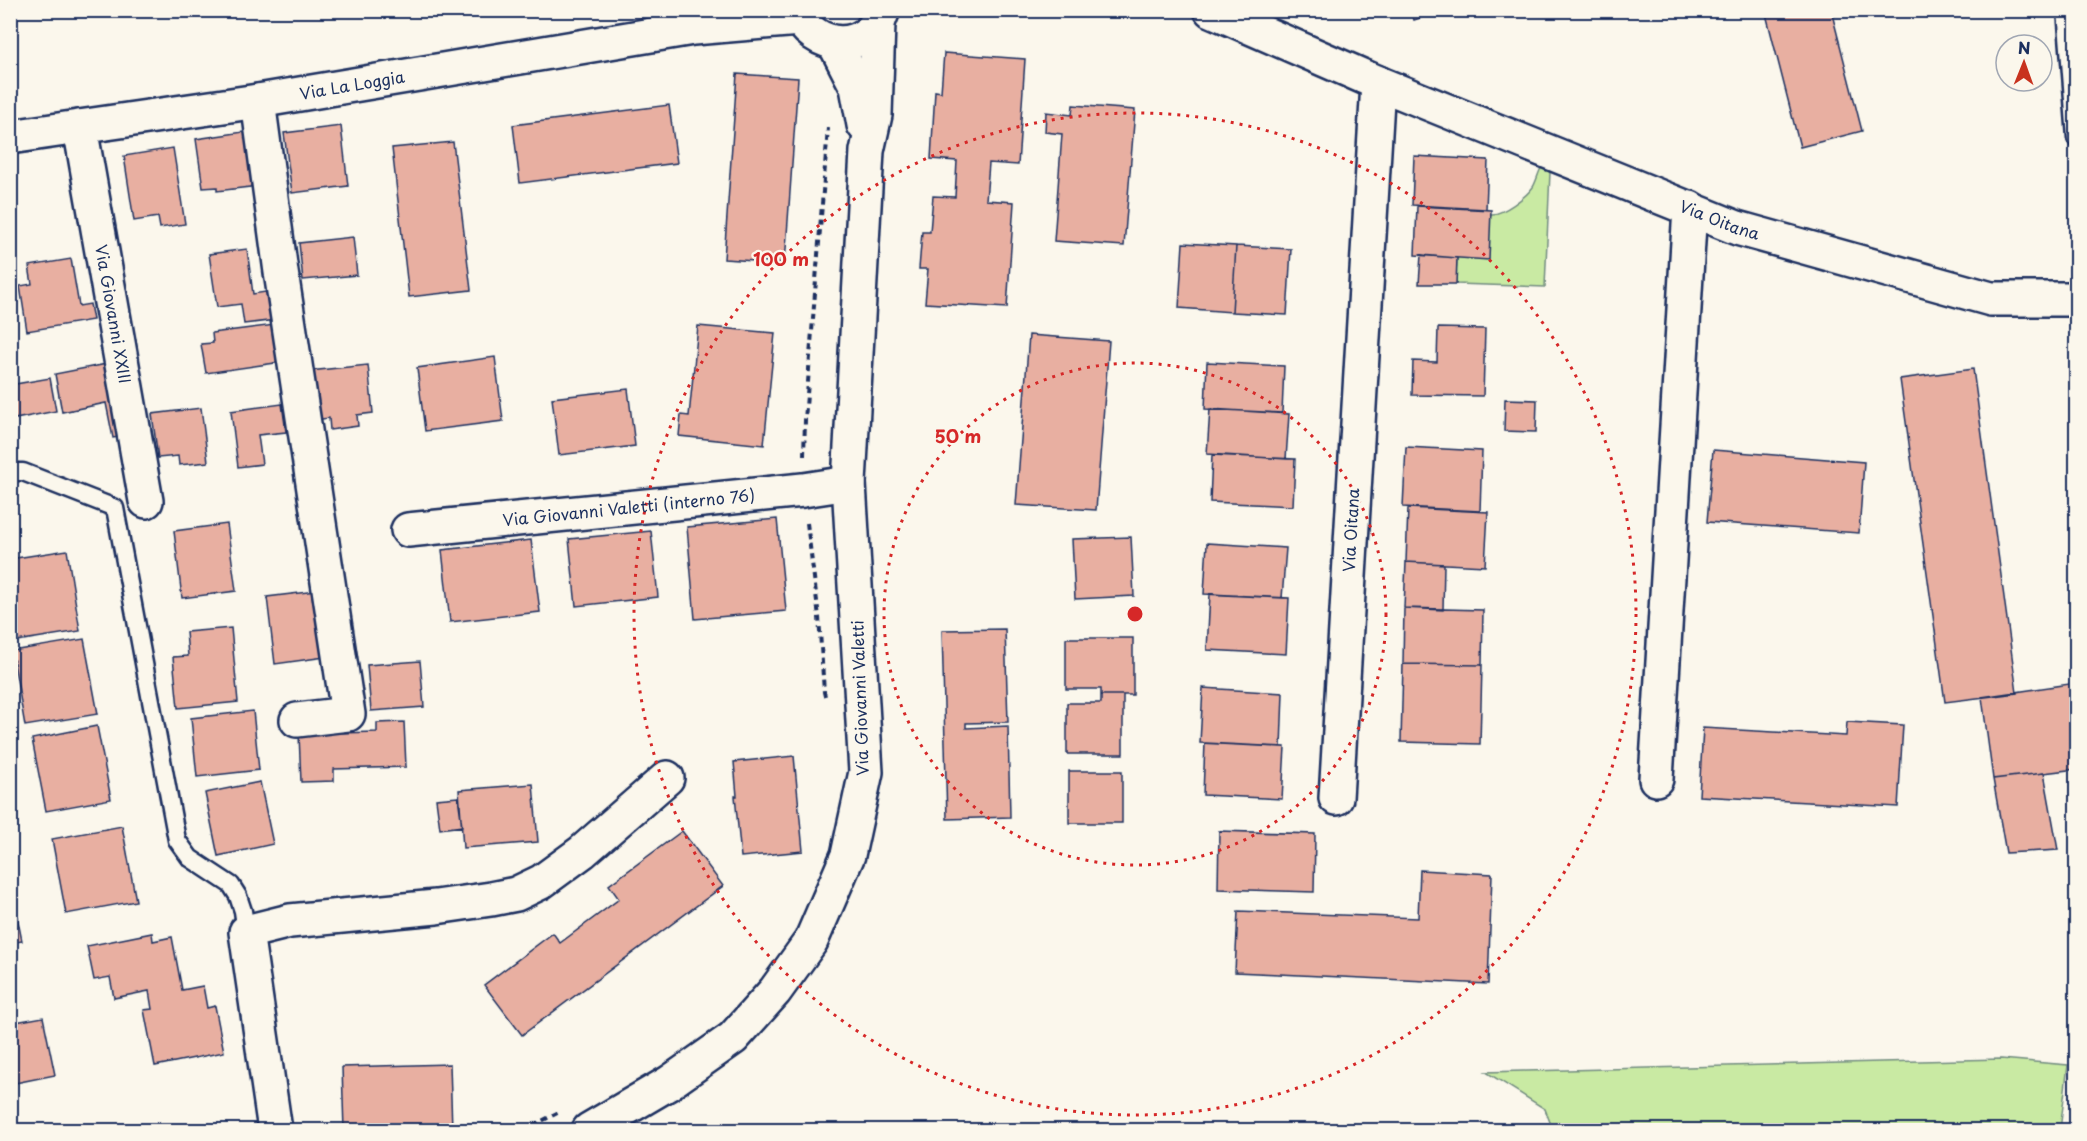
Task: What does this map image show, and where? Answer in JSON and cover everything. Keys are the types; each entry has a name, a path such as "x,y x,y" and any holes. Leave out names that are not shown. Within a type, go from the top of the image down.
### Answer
{"street":[{"name":"Via La Loggia","path":"693,28 760,10"},
{"name":"Via Oitana","path":"1211,10 1378,83 1737,228 1991,299 2076,299"},
{"name":"Via La Loggia","path":"10,137 258,101 693,28 798,15 808,31 820,39 835,44"},
{"path":"835,44 859,39 870,32 880,17"},
{"name":"Via Giovanni Valetti","path":"589,1131 669,1083 733,1038 776,991 811,941 848,855 866,772 849,483 867,150 875,115 880,17"},
{"name":"Via Giovanni Valetti","path":"835,44 856,87 867,150"},
{"name":"Via Oitana","path":"1336,798 1378,83"},
{"path":"258,101 281,272 348,714 297,720"},
{"name":"Via Giovanni XXIII","path":"80,127 146,501"},
{"path":"1656,779 1690,208"},
{"name":"Via Giovanni Valetti (interno 76)","path":"408,530 803,490 849,483"},
{"path":"275,1131 246,932 290,921 436,907 516,894 541,882 582,852 667,778"}],"lane":[{"path":"2066,10 2076,138"},
{"path":"10,472 23,472 115,508 177,840 190,858 231,885 243,911 246,932"}],"path":[{"path":"827,703 803,490 805,420 830,110 861,108"},
{"path":"524,1131 565,1109"}],"green space":[{"path":"1541,168 1550,172 1545,287 1456,284 1457,258 1491,214 1507,209 1530,191"},
{"path":"2001,1059 2068,1065 2060,1130 1553,1130 1545,1109 1486,1072"}],"building":[{"path":"1293,10 1326,10 1295,18"},
{"path":"1411,10 1444,10 1414,20"},
{"path":"1765,10 1831,10 1862,131 1800,147"},
{"path":"944,53 1025,59 1018,165 989,163 986,200 1014,202 1007,308 925,303 928,269 919,269 922,232 930,232 933,196 955,197 957,161 931,159 935,91 941,92"},
{"path":"737,74 798,78 785,263 724,259"},
{"path":"669,105 677,163 520,183 513,125"},
{"path":"1073,105 1135,110 1124,246 1054,241 1062,134 1045,132 1046,112 1072,115"},
{"path":"341,126 348,186 292,193 284,133"},
{"path":"250,131 258,186 217,191 217,187 203,188 196,139"},
{"path":"453,142 471,290 409,297 392,148"},
{"path":"173,148 185,224 160,228 158,217 134,221 124,156"},
{"path":"1414,156 1488,160 1486,209 1412,205"},
{"path":"1417,206 1491,210 1489,260 1415,255"},
{"path":"353,237 357,275 303,280 299,243"},
{"path":"1183,243 1236,246 1232,312 1179,308"},
{"path":"1236,246 1291,249 1287,315 1232,312"},
{"path":"247,249 253,294 272,291 276,320 244,324 241,304 217,307 209,254"},
{"path":"1421,255 1457,258 1456,284 1419,284"},
{"path":"71,259 79,306 90,304 93,320 27,331 20,286 32,284 29,266"},
{"path":"283,324 289,361 206,373 201,344 213,343 212,333"},
{"path":"698,326 775,333 764,445 679,436 681,415 689,416"},
{"path":"1438,328 1485,329 1483,396 1412,395 1413,361 1437,362"},
{"path":"1029,335 1109,341 1096,510 1016,505"},
{"path":"495,357 503,421 425,431 417,368"},
{"path":"1207,362 1284,366 1282,413 1205,409"},
{"path":"112,363 126,436 113,438 106,403 62,412 55,374"},
{"path":"368,365 373,413 357,415 358,426 330,430 329,418 314,420 309,371"},
{"path":"1973,369 2017,693 1945,702 1900,379"},
{"path":"50,378 56,411 15,419 10,385"},
{"path":"628,389 635,446 559,455 552,398"},
{"path":"2073,398 2076,398 2076,429"},
{"path":"1505,399 1537,400 1536,432 1504,431"},
{"path":"282,404 286,432 258,435 262,464 238,467 231,411"},
{"path":"201,408 208,462 179,465 178,456 158,458 152,414"},
{"path":"1210,409 1289,414 1286,459 1207,454"},
{"path":"1406,447 1482,451 1480,511 1403,507"},
{"path":"1713,450 1864,462 1859,533 1707,522"},
{"path":"1212,455 1295,459 1293,506 1210,502"},
{"path":"1408,508 1488,512 1485,566 1406,562"},
{"path":"777,519 786,611 695,619 687,527"},
{"path":"227,524 236,591 182,598 174,531"},
{"path":"651,531 658,597 576,606 569,539"},
{"path":"1131,537 1134,596 1075,599 1072,539"},
{"path":"531,540 540,612 450,622 442,550"},
{"path":"1207,543 1286,548 1282,598 1204,594"},
{"path":"67,550 80,631 10,642 10,559"},
{"path":"1406,562 1444,564 1443,610 1404,608"},
{"path":"324,590 332,656 275,664 267,597"},
{"path":"1210,594 1289,598 1286,654 1207,650"},
{"path":"1404,608 1483,610 1482,665 1403,664"},
{"path":"231,628 238,702 178,708 173,657 188,656 186,632"},
{"path":"1005,629 1008,722 966,723 966,728 1008,726 1010,817 947,819 942,630"},
{"path":"1066,638 1133,638 1133,695 1101,695 1101,689 1066,689"},
{"path":"84,639 98,714 25,726 12,651"},
{"path":"420,661 424,707 371,711 367,665"},
{"path":"1403,664 1482,665 1480,744 1401,742"},
{"path":"2076,683 2076,769 1993,779 1982,697"},
{"path":"1203,688 1283,693 1281,747 1200,743"},
{"path":"1101,695 1123,695 1123,754 1067,754 1067,703 1101,703"},
{"path":"253,711 259,770 197,777 191,718"},
{"path":"404,722 406,767 334,769 334,781 301,782 299,734 377,732 377,723"},
{"path":"1847,722 1903,725 1898,807 1699,796 1703,728 1846,736"},
{"path":"97,726 111,799 46,811 32,739"},
{"path":"1205,743 1285,747 1282,799 1203,795"},
{"path":"794,756 803,851 741,857 734,762"},
{"path":"1069,771 1122,771 1122,823 1069,823"},
{"path":"2044,773 2058,850 2006,853 1993,779"},
{"path":"260,782 273,844 218,856 205,793"},
{"path":"533,784 538,842 463,848 459,790"},
{"path":"458,797 462,826 440,829 436,799"},
{"path":"122,826 136,901 66,914 52,839"},
{"path":"682,831 723,886 522,1035 484,985 553,933 560,943 619,899 609,885"},
{"path":"1219,831 1315,834 1314,892 1218,889"},
{"path":"1420,870 1492,874 1488,984 1235,972 1238,911 1418,918"},
{"path":"10,881 22,941 10,943"},
{"path":"152,933 153,941 172,937 182,990 203,986 207,1008 215,1006 224,1052 155,1066 144,1010 152,1009 149,991 114,998 110,977 94,980 87,946"},
{"path":"43,1017 55,1075 10,1084 10,1023"},
{"path":"450,1064 452,1130 344,1130 342,1067"}]}
